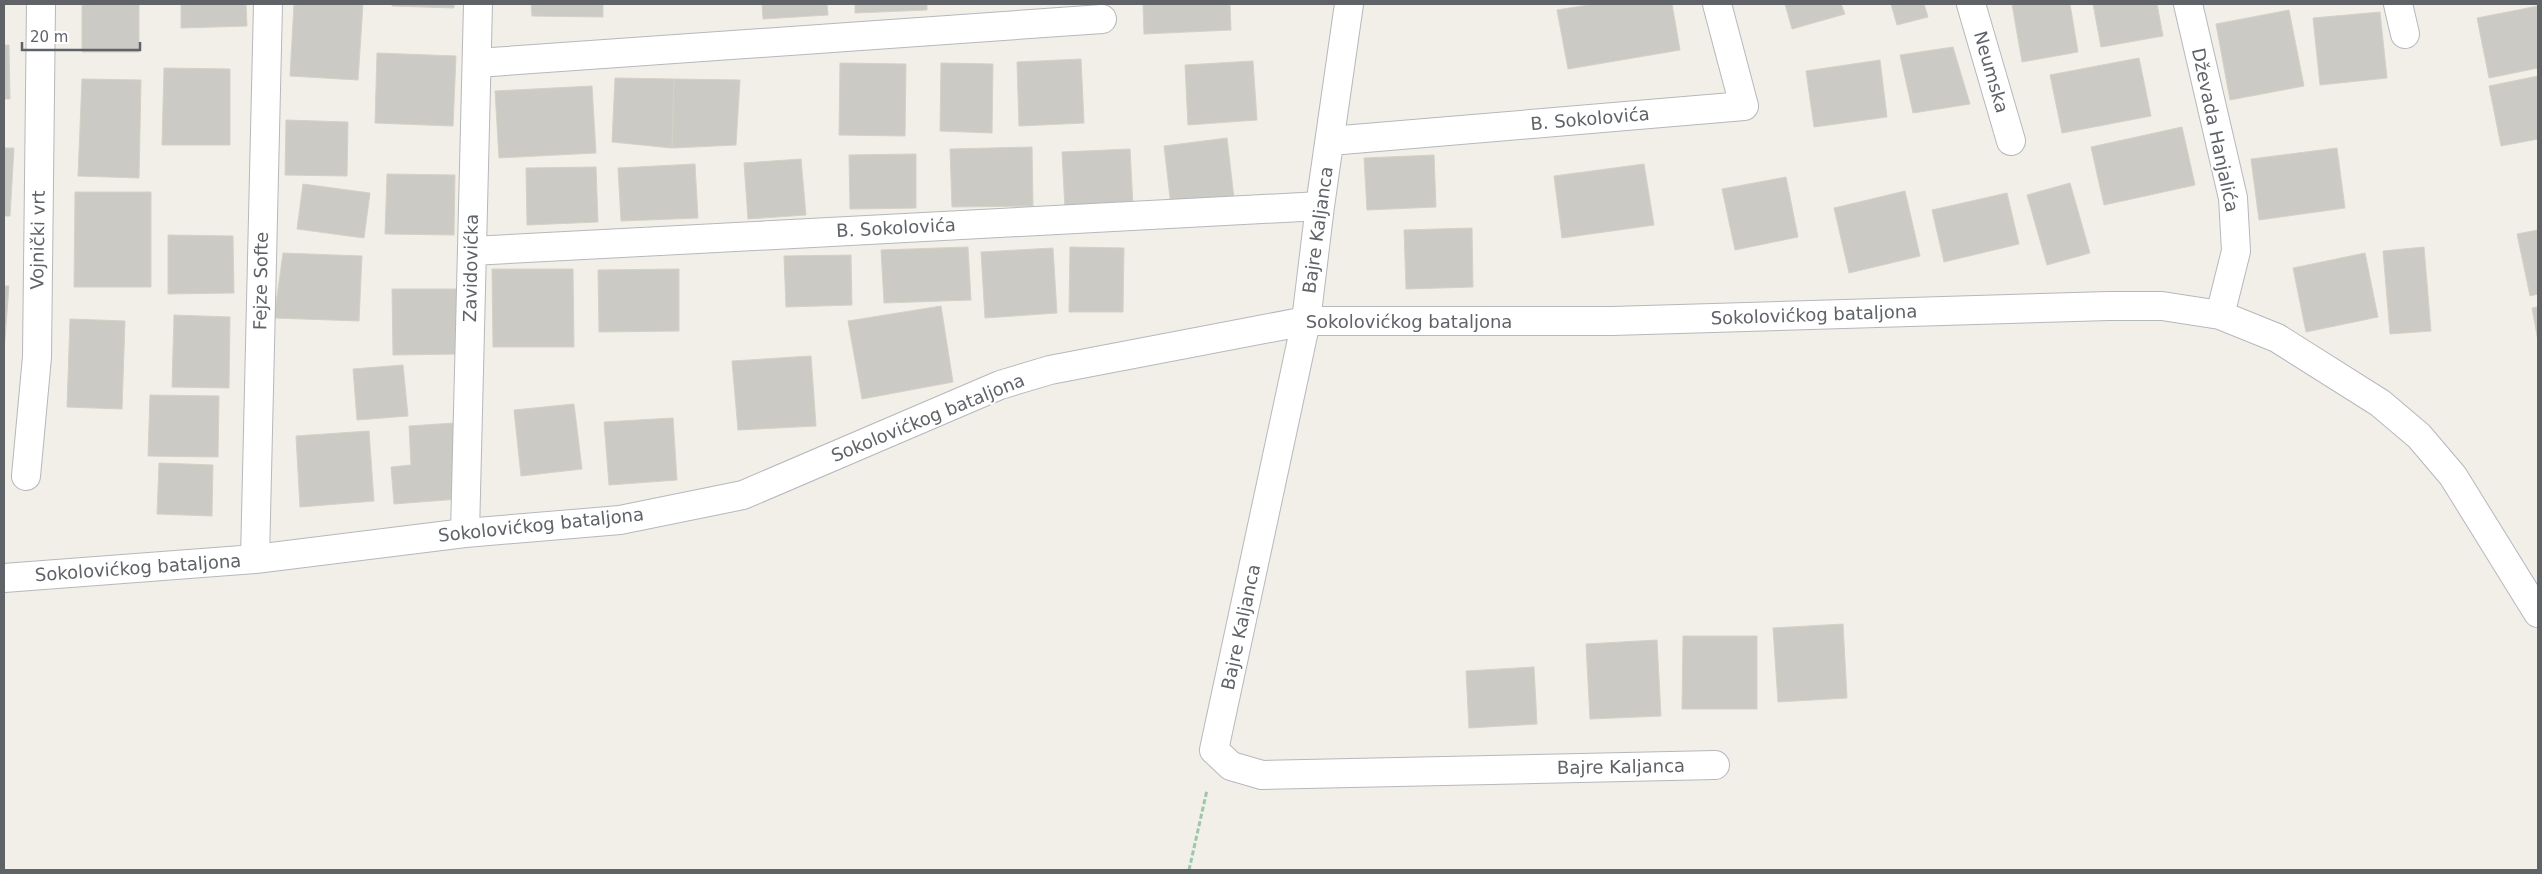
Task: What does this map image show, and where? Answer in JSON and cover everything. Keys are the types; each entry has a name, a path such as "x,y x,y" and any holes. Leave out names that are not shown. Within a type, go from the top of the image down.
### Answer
{"street":[{"name":"Vojnički vrt","path":"26,476 37,357 41,4"},
{"name":"Fejze Softe","path":"255,559 268,4"},
{"name":"Zavidovićka","path":"465,533 478,4"},
{"name":"Bajre Kaljanca","path":"1349,4 1320,206 1306,321 1214,750 1231,766 1262,776 1715,765"},
{"name":"B. Sokolovića","path":"1330,141 1744,106 1717,4"},
{"name":"Neumska","path":"1971,4 2011,141"},
{"name":"Dževada Hanjalića","path":"2188,4 2233,198 2236,251 2220,315"},
{"path":"2398,4 2405,34"},
{"path":"477,63 1102,19"},
{"name":"B. Sokolovića","path":"472,250 1320,206"},
{"name":"Sokolovićkog bataljona","path":"4,578 255,559 465,533 620,520 743,495 1000,385 1050,370 1306,321 1612,321 2162,306 2220,315 2277,338 2380,403 2419,436 2453,476 2538,613"}],"path":[{"path":"1189,870 1214,750"}],"building":[{"path":"82,4 139,4 139,52 82,52"},
{"path":"181,4 246,4 247,26 181,28"},
{"path":"294,4 363,4 358,80 290,76"},
{"path":"392,4 454,4 454,8 392,6"},
{"path":"531,4 603,4 603,17 532,16"},
{"path":"762,4 827,4 828,15 763,19"},
{"path":"855,4 927,4 927,10 855,13"},
{"path":"1143,4 1230,4 1231,30 1144,34"},
{"path":"1594,4 1672,4 1680,50 1568,69 1557,10"},
{"path":"1785,4 1841,4 1845,14 1792,29"},
{"path":"1891,4 1924,4 1928,17 1897,25"},
{"path":"2012,4 2070,4 2078,52 2022,62"},
{"path":"2093,4 2157,4 2163,36 2101,47"},
{"path":"2538,6 2538,68 2489,78 2477,18"},
{"path":"2289,10 2304,86 2230,100 2216,24"},
{"path":"2380,12 2387,78 2320,85 2313,18"},
{"path":"4,45 9,45 10,99 4,99"},
{"path":"1953,47 1970,104 1913,113 1900,55"},
{"path":"377,53 456,56 453,126 375,123"},
{"path":"2139,58 2151,116 2062,133 2050,75"},
{"path":"1081,59 1084,123 1019,126 1017,62"},
{"path":"1880,60 1887,117 1814,127 1806,71"},
{"path":"1253,61 1257,120 1188,125 1185,65"},
{"path":"840,63 906,64 905,136 839,135"},
{"path":"941,63 993,64 992,133 940,131"},
{"path":"164,68 230,69 230,145 162,145"},
{"path":"2538,76 2538,139 2501,146 2489,86"},
{"path":"615,78 674,79 672,148 612,142"},
{"path":"82,79 141,80 139,178 78,176"},
{"path":"674,79 740,80 736,145 672,148"},
{"path":"592,86 596,153 499,158 495,91"},
{"path":"286,120 348,122 347,176 285,175"},
{"path":"2182,127 2195,185 2104,205 2091,147"},
{"path":"1227,138 1234,198 1171,206 1164,146"},
{"path":"1032,147 1033,206 952,207 950,149"},
{"path":"4,148 14,148 10,216 4,216"},
{"path":"2337,148 2345,208 2259,220 2251,159"},
{"path":"1130,149 1133,206 1065,209 1062,152"},
{"path":"916,154 916,208 850,209 849,155"},
{"path":"1434,155 1436,207 1367,210 1364,158"},
{"path":"801,159 806,215 748,219 744,163"},
{"path":"695,164 698,218 621,221 618,168"},
{"path":"1644,164 1654,225 1562,238 1554,176"},
{"path":"596,167 598,222 527,225 526,168"},
{"path":"387,174 455,175 454,235 385,234"},
{"path":"1786,177 1798,237 1735,250 1722,189"},
{"path":"2070,183 2090,253 2047,265 2027,195"},
{"path":"303,184 370,193 364,238 297,229"},
{"path":"1905,191 1920,256 1849,273 1834,208"},
{"path":"75,192 151,192 151,287 74,287"},
{"path":"2007,193 2019,244 1944,262 1932,210"},
{"path":"1472,228 1473,287 1406,289 1404,230"},
{"path":"2538,230 2538,294 2530,296 2517,234"},
{"path":"168,235 233,236 234,293 168,294"},
{"path":"968,247 971,300 884,303 881,250"},
{"path":"1070,247 1124,248 1123,312 1069,312"},
{"path":"2424,247 2431,331 2390,334 2383,251"},
{"path":"1053,248 1057,313 985,318 981,252"},
{"path":"283,253 362,256 359,321 274,318"},
{"path":"2365,253 2378,317 2306,332 2293,268"},
{"path":"851,255 852,305 786,307 784,256"},
{"path":"492,269 573,269 574,347 493,347"},
{"path":"679,269 679,331 599,332 598,270"},
{"path":"4,286 9,286 4,351"},
{"path":"392,289 458,289 459,354 393,355"},
{"path":"941,306 953,382 862,399 848,321"},
{"path":"2538,307 2538,341 2532,308"},
{"path":"174,315 230,317 229,388 172,387"},
{"path":"70,319 125,321 122,409 67,407"},
{"path":"811,356 816,426 738,430 732,361"},
{"path":"403,365 408,416 357,420 353,369"},
{"path":"150,395 219,396 218,457 148,456"},
{"path":"574,404 582,469 521,476 514,410"},
{"path":"673,418 677,480 609,485 604,422"},
{"path":"454,423 459,499 394,504 391,467 411,465 409,426"},
{"path":"369,431 374,501 300,507 296,436"},
{"path":"159,463 213,465 212,516 157,514"},
{"path":"1843,624 1847,698 1778,702 1773,628"},
{"path":"1683,636 1757,636 1757,709 1682,709"},
{"path":"1657,640 1661,716 1590,719 1586,644"},
{"path":"1534,667 1537,724 1469,728 1466,671"}]}
